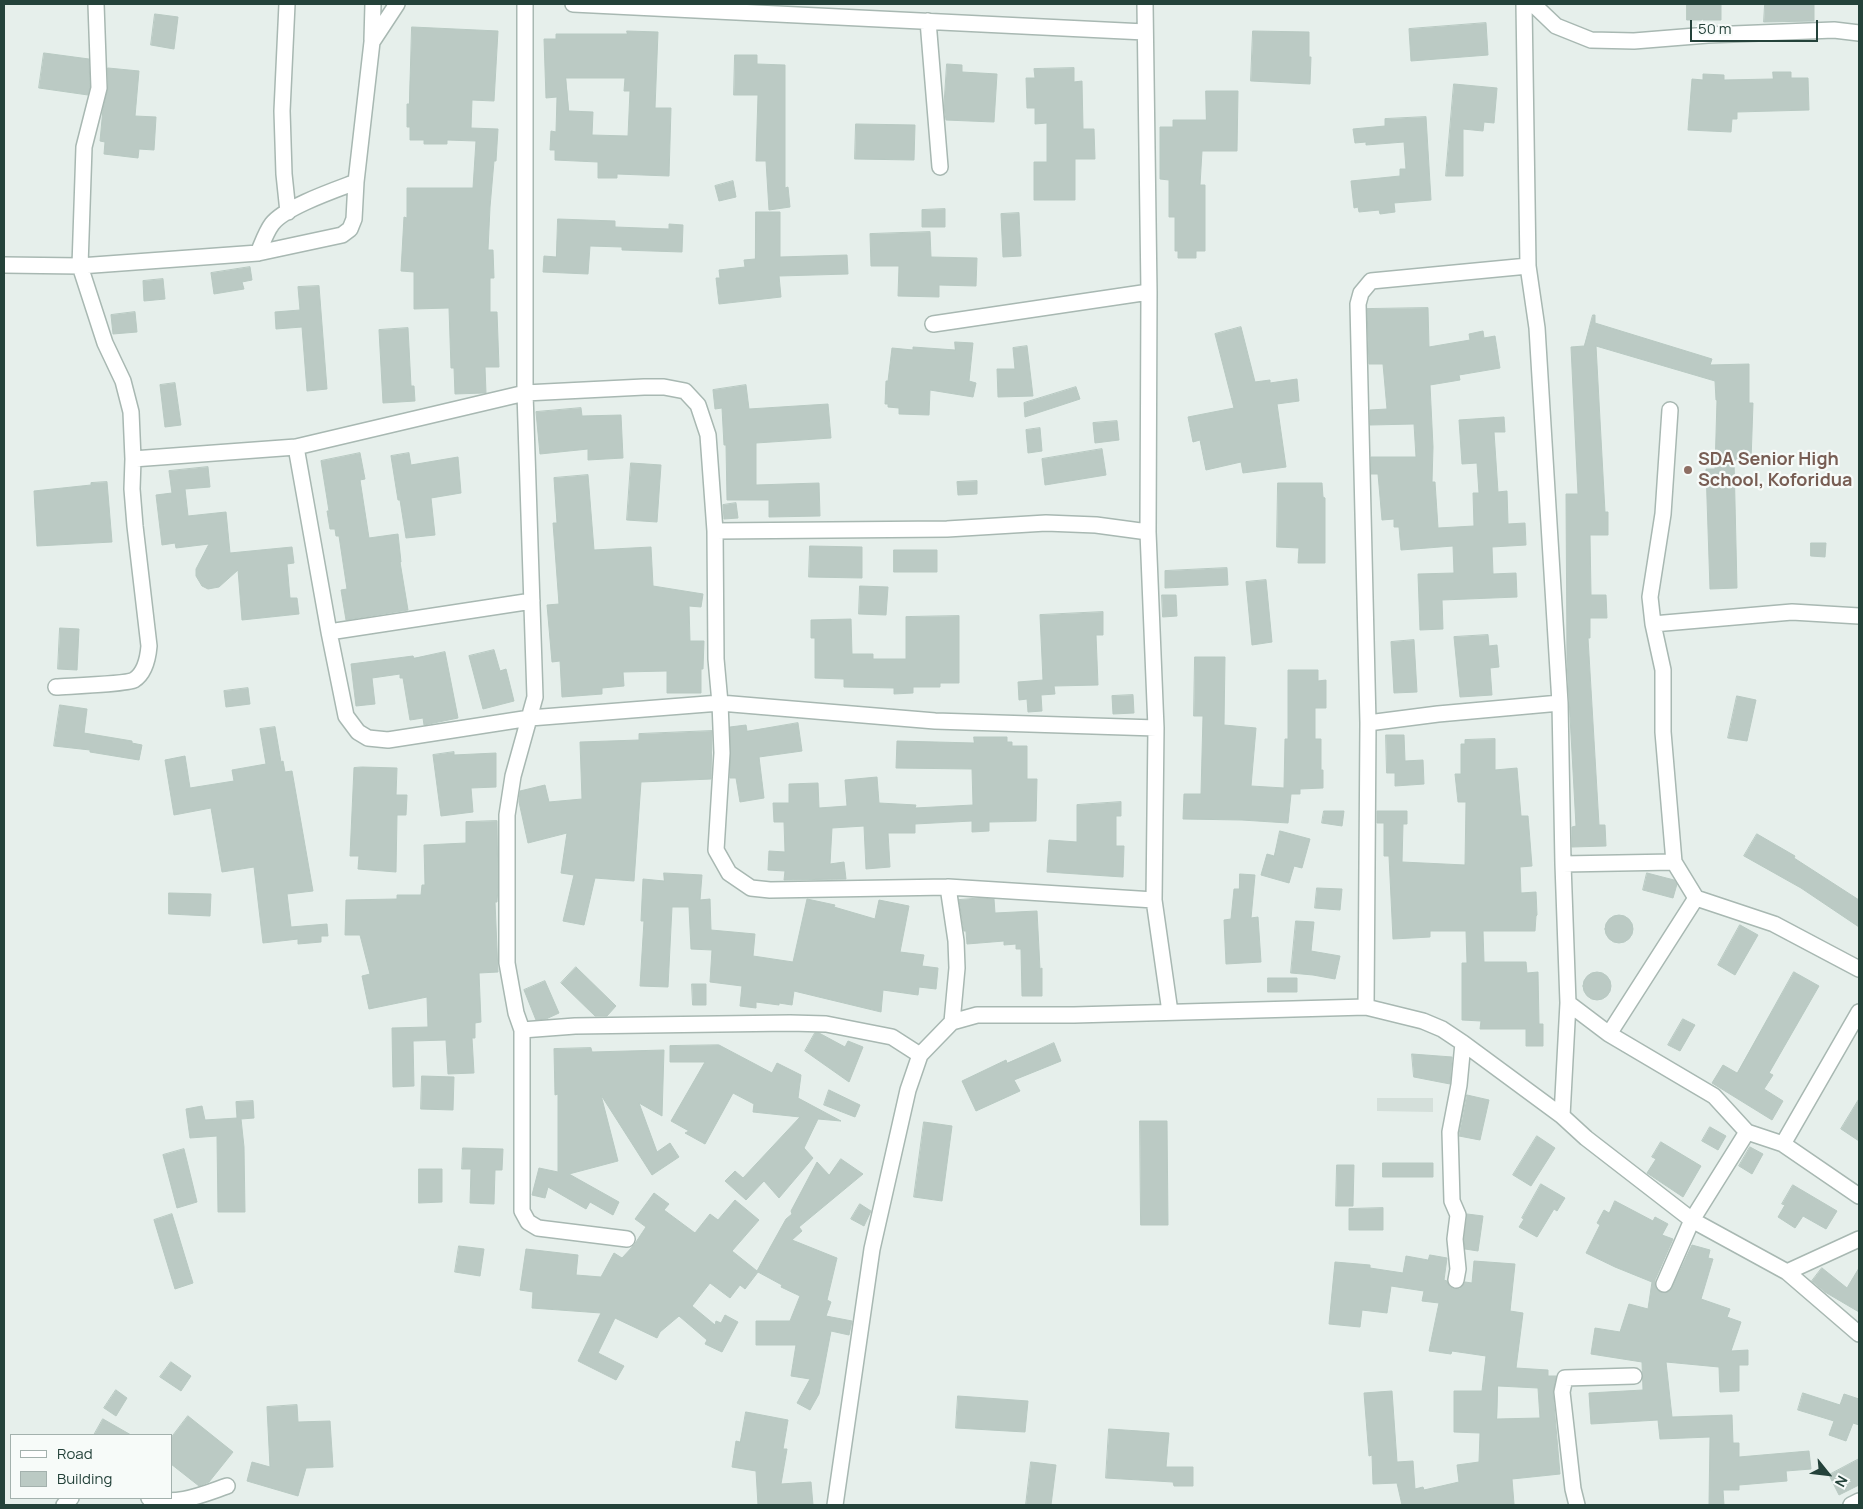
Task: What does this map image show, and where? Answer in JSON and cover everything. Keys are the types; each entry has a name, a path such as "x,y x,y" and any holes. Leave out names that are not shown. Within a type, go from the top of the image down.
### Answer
{"street":[{"path":"56,687 133,680 142,671 148,658 149,646 132,489 131,412 123,380 104,344 80,266 84,147 99,88 96,4"},
{"path":"287,4 282,111 284,174 288,212"},
{"path":"4,265 80,266 258,253 342,235 350,229 354,220 356,182 372,42 373,4"},
{"path":"372,42 397,4"},
{"path":"525,4 525,393 535,697 513,776 507,815 507,963 516,1013 522,1030 522,1211 528,1222 538,1228 627,1239"},
{"path":"573,4 735,8 928,21 1146,32"},
{"path":"1145,4 1149,292 1148,532 1156,728 1154,900 1170,1012"},
{"path":"1524,4 1528,266 1537,328 1560,703 1568,1003 1562,1116"},
{"path":"1533,4 1556,26 1590,40 1634,41 1708,35 1834,30 1859,33"},
{"path":"928,21 940,167"},
{"path":"258,253 272,224 288,212 316,198 356,182"},
{"path":"1366,1007 1368,723 1358,304 1361,293 1371,281 1528,266"},
{"path":"933,324 1149,292"},
{"path":"133,459 296,447 525,393 644,387 664,387 685,391 698,405 708,435 715,531 716,659 722,753 716,850 729,873 751,888 770,890 948,887 1154,900"},
{"path":"1670,410 1663,514 1650,597 1653,624 1663,670 1663,732 1674,862 1696,898 1774,924 1859,970"},
{"path":"296,447 346,716 358,732 368,738 388,740 530,718 720,703 935,721 1156,728"},
{"path":"715,531 948,529 1046,523 1096,525 1148,532"},
{"path":"329,632 532,601"},
{"path":"1653,624 1792,612 1859,616"},
{"path":"1368,723 1438,714 1560,703"},
{"path":"1563,864 1674,862"},
{"path":"948,887 956,941 957,968 952,1022"},
{"path":"1610,1034 1696,898"},
{"path":"1568,1003 1610,1034 1714,1096 1747,1132 1783,1144 1859,1196"},
{"path":"835,1505 872,1249 908,1090 920,1055 952,1022 977,1015 1074,1015 1366,1007 1422,1021 1442,1029 1463,1043 1562,1116 1586,1138 1692,1220 1787,1272 1859,1334"},
{"path":"1783,1144 1859,1012"},
{"path":"522,1030 576,1026 826,1024 892,1037 920,1055"},
{"path":"1456,1280 1458,1268 1455,1239 1458,1215 1452,1202 1450,1132 1459,1085 1463,1043"},
{"path":"1664,1284 1692,1220 1747,1132"},
{"path":"1787,1272 1859,1239"},
{"path":"1577,1505 1573,1488 1563,1409 1562,1392 1565,1378 1634,1376"},
{"path":"154,1499 169,1502 188,1500 227,1486"},
{"path":"1851,1505 1859,1501"}],"shaded area":[{"path":"1377,1098 1433,1098 1433,1112 1377,1111"}],"building":[{"path":"1687,4 1721,4 1721,20 1687,20"},
{"path":"1765,5 1814,5 1814,21 1764,22"},
{"path":"155,14 178,17 174,49 151,45"},
{"path":"1486,23 1488,55 1411,61 1409,29"},
{"path":"412,27 498,31 494,101 472,100 471,128 498,129 490,207 488,250 493,250 494,278 490,278 490,312 497,312 499,367 485,367 486,393 455,394 454,368 451,368 449,308 414,309 414,272 401,271 404,217 407,218 407,188 473,188 476,141 447,140 447,144 424,144 424,140 410,140 410,127 407,127 407,104 409,104"},
{"path":"627,31 658,32 655,108 671,108 669,176 617,174 617,178 598,178 598,162 555,160 555,150 550,150 551,131 556,132 557,97 546,98 544,39 556,39 556,34 627,34","holes":["566,78 625,78 624,91 630,91 628,136 592,135 593,112 569,111"]},
{"path":"1253,31 1309,32 1309,57 1311,57 1310,84 1251,81"},
{"path":"44,53 89,59 90,87 88,95 39,88"},
{"path":"735,55 757,55 757,64 785,65 785,188 788,187 790,207 769,210 766,161 756,161 758,95 734,95"},
{"path":"947,64 962,65 962,72 997,74 994,122 946,120 944,106"},
{"path":"108,68 139,71 135,116 156,117 154,150 139,149 138,158 104,154 105,142 100,141 103,109 108,88"},
{"path":"1074,68 1074,82 1082,81 1083,129 1094,129 1095,159 1075,159 1075,200 1034,200 1034,162 1047,162 1047,123 1035,124 1035,108 1027,108 1026,78 1035,78 1034,69"},
{"path":"1773,72 1791,72 1791,78 1808,78 1809,110 1737,112 1737,119 1732,119 1731,132 1688,130 1692,79 1703,80 1703,74 1724,75 1724,80 1773,79"},
{"path":"1454,84 1497,88 1494,123 1484,122 1483,131 1463,129 1463,176 1446,176"},
{"path":"1206,91 1238,91 1237,151 1202,151 1200,185 1205,185 1205,251 1196,251 1196,258 1178,258 1178,251 1175,251 1175,217 1169,217 1169,180 1160,179 1160,127 1173,127 1173,120 1206,120"},
{"path":"1426,117 1431,200 1394,203 1395,212 1380,214 1379,210 1359,212 1358,207 1354,208 1351,181 1400,176 1400,169 1406,169 1404,142 1366,145 1366,142 1355,143 1353,129 1385,126 1385,119"},
{"path":"856,124 915,125 914,160 855,159"},
{"path":"733,181 736,197 719,201 715,186"},
{"path":"945,209 945,227 922,227 922,210"},
{"path":"756,212 780,212 780,257 847,255 848,274 779,276 781,297 719,304 716,278 720,278 719,270 745,267 744,260 755,259"},
{"path":"1019,213 1021,256 1003,257 1001,214"},
{"path":"558,219 615,221 615,227 669,229 669,224 683,225 682,252 622,250 622,247 590,246 588,274 543,272 544,256 556,257"},
{"path":"930,232 931,257 977,258 976,286 939,285 939,297 898,296 899,266 871,266 870,234"},
{"path":"250,267 252,280 242,282 244,289 214,294 211,273"},
{"path":"163,279 165,299 144,301 143,281"},
{"path":"319,286 327,389 307,391 302,327 276,329 275,312 300,310 298,287"},
{"path":"1428,308 1429,347 1470,340 1469,334 1483,331 1484,338 1495,336 1500,368 1459,375 1460,380 1430,385 1433,447 1432,482 1435,482 1438,528 1474,526 1473,493 1479,493 1477,463 1462,464 1459,420 1504,417 1505,432 1494,432 1498,492 1507,491 1508,524 1525,523 1526,545 1492,547 1493,574 1516,573 1517,597 1442,600 1443,629 1420,630 1418,574 1454,573 1453,546 1401,550 1399,527 1394,527 1394,519 1382,520 1378,474 1371,474 1371,457 1416,457 1414,424 1370,425 1370,410 1387,409 1383,364 1369,364 1367,309"},
{"path":"135,312 137,332 113,334 111,315"},
{"path":"1593,315 1595,315 1595,323 1712,359 1710,365 1749,364 1749,403 1753,403 1751,461 1734,460 1737,588 1710,589 1706,469 1715,469 1717,400 1715,381 1596,346 1605,512 1608,512 1608,535 1590,535 1591,595 1606,595 1607,618 1590,618 1590,638 1588,638 1599,825 1605,825 1606,846 1572,847 1572,827 1576,826 1567,661 1566,494 1578,494 1571,347 1584,346"},
{"path":"1241,327 1255,382 1270,380 1270,383 1297,379 1299,401 1277,404 1286,467 1243,473 1241,462 1206,470 1200,440 1193,442 1188,417 1234,408 1215,334"},
{"path":"408,328 411,386 414,386 415,401 383,403 379,330"},
{"path":"955,342 973,343 969,381 976,383 973,397 930,390 929,415 899,414 899,408 888,407 888,404 885,404 886,381 888,381 892,348 913,350 913,347 955,350"},
{"path":"1027,346 1033,396 998,397 997,369 1015,369 1013,348"},
{"path":"175,383 181,425 165,427 160,385"},
{"path":"746,385 749,409 828,404 831,438 756,443 756,485 819,483 820,516 769,517 769,500 727,500 726,445 724,445 722,408 715,409 713,390"},
{"path":"1076,387 1080,399 1025,417 1024,403"},
{"path":"581,408 582,416 621,415 623,458 588,460 588,449 540,454 536,412"},
{"path":"1117,421 1119,440 1095,443 1093,423"},
{"path":"1040,428 1042,451 1028,453 1026,430"},
{"path":"1102,449 1106,475 1045,485 1042,459"},
{"path":"360,453 365,479 360,480 369,538 398,534 400,562 408,610 346,620 341,590 347,589 339,536 336,536 335,529 330,529 321,461"},
{"path":"409,453 411,465 458,457 461,493 431,498 435,535 406,538 391,456"},
{"path":"631,463 661,465 657,522 627,520"},
{"path":"208,467 210,487 185,489 188,516 226,512 230,553 292,547 294,563 287,564 290,598 297,598 299,614 242,620 238,570 219,587 208,589 202,586 196,576 196,569 209,544 176,548 175,543 162,545 156,495 172,493 169,471"},
{"path":"588,475 594,550 651,547 653,586 703,594 701,607 689,606 690,641 704,641 701,693 667,693 667,671 623,672 624,686 602,688 602,694 562,697 560,661 552,662 547,605 559,604 553,523 557,523 554,478"},
{"path":"977,481 977,494 958,495 957,482"},
{"path":"107,482 112,542 37,546 34,491"},
{"path":"1278,483 1322,483 1323,497 1325,498 1325,563 1298,563 1299,548 1277,547"},
{"path":"736,503 738,518 724,519 723,505"},
{"path":"1811,543 1826,543 1825,557 1811,556"},
{"path":"810,546 862,547 862,578 809,577"},
{"path":"894,550 937,550 937,572 894,572"},
{"path":"1227,568 1228,585 1165,588 1165,571"},
{"path":"1266,580 1272,642 1252,645 1246,582"},
{"path":"860,586 888,587 886,615 859,614"},
{"path":"1162,595 1176,595 1177,616 1163,617"},
{"path":"1103,612 1103,635 1096,635 1098,685 1054,686 1055,694 1041,695 1042,711 1028,712 1027,699 1019,700 1018,682 1043,680 1040,615"},
{"path":"959,616 959,683 940,683 940,687 913,687 913,693 894,694 894,688 844,687 844,679 815,678 815,638 811,638 811,620 851,619 852,654 873,654 873,659 906,659 906,617"},
{"path":"60,628 79,629 77,670 58,669"},
{"path":"1488,635 1489,646 1497,645 1499,667 1490,668 1492,695 1460,697 1454,637"},
{"path":"1414,640 1417,692 1394,693 1391,642"},
{"path":"494,650 500,671 506,669 514,701 483,709 469,656"},
{"path":"445,652 458,718 424,725 423,718 410,720 403,678 400,678 400,674 372,678 375,704 356,706 351,664 413,656 414,658"},
{"path":"1195,657 1225,657 1224,725 1256,728 1251,786 1284,788 1285,739 1288,739 1288,670 1318,670 1318,681 1326,680 1326,708 1315,708 1315,739 1321,739 1323,788 1300,789 1300,794 1291,794 1288,823 1183,819 1184,794 1201,794 1203,716 1194,716"},
{"path":"248,688 250,704 226,707 224,691"},
{"path":"1133,695 1134,713 1113,714 1112,696"},
{"path":"1737,696 1756,700 1747,741 1728,738"},
{"path":"60,705 87,709 84,733 132,741 132,743 142,745 139,760 90,752 90,750 54,746"},
{"path":"798,723 802,751 759,757 764,798 740,802 736,778 730,778 730,727 746,725 747,731"},
{"path":"275,727 281,762 283,761 285,772 292,771 313,891 287,894 291,927 327,924 328,936 321,936 321,942 298,944 298,939 263,943 254,867 222,872 211,808 174,815 165,760 185,756 190,788 234,781 232,770 266,764 260,729"},
{"path":"712,731 711,779 641,782 634,881 595,878 584,925 563,921 574,875 561,873 567,833 528,843 519,802 520,791 545,785 549,802 582,799 580,742 639,740 639,734"},
{"path":"1386,735 1404,735 1405,761 1423,760 1424,784 1395,786 1395,773 1387,773"},
{"path":"974,737 1007,737 1007,742 1012,742 1012,746 1027,746 1027,779 1037,779 1036,821 989,822 989,831 972,832 972,821 915,824 915,833 888,833 890,867 866,869 864,826 832,828 830,864 844,862 846,879 784,880 785,871 768,870 769,851 785,852 784,822 774,822 773,803 789,803 789,784 818,783 819,808 847,806 845,780 877,777 879,803 916,805 915,808 973,805 972,769 896,768 897,741 974,743"},
{"path":"1495,739 1495,770 1517,768 1521,816 1528,816 1532,866 1520,867 1521,893 1536,892 1537,915 1535,931 1483,931 1484,962 1526,962 1527,973 1538,972 1539,1024 1543,1024 1543,1046 1526,1046 1526,1029 1480,1029 1481,1021 1462,1020 1462,963 1467,963 1466,931 1430,931 1430,937 1393,939 1389,856 1384,856 1384,823 1377,823 1377,811 1407,811 1407,824 1403,824 1402,862 1465,865 1466,802 1458,802 1455,774 1461,774 1461,744 1465,744 1465,740"},
{"path":"454,752 454,755 496,753 496,787 471,788 473,812 441,816 433,755"},
{"path":"354,768 397,768 396,795 407,795 406,815 397,815 396,872 358,869 359,856 350,856"},
{"path":"1121,802 1121,816 1116,816 1116,846 1124,846 1123,877 1047,872 1049,840 1077,842 1077,805"},
{"path":"1324,811 1344,811 1342,826 1322,823"},
{"path":"497,821 498,888 497,902 495,902 498,972 479,973 481,1022 475,1023 475,1038 472,1038 474,1073 448,1074 446,1040 413,1041 414,1086 393,1087 392,1028 428,1027 427,997 369,1009 362,976 370,974 360,935 345,935 346,900 397,899 397,895 421,895 422,885 425,885 424,845 466,843 466,822"},
{"path":"1280,831 1310,839 1302,868 1294,866 1289,883 1261,875 1267,854 1274,856"},
{"path":"1757,834 1795,856 1794,858 1859,900 1859,927 1801,888 1744,856"},
{"path":"664,873 702,875 700,900 710,899 711,930 755,934 753,956 793,962 807,899 835,905 834,907 875,919 879,900 909,906 900,952 924,955 922,966 938,968 936,989 919,987 918,995 883,990 881,1012 794,991 792,1005 756,1002 756,1008 740,1006 742,986 710,982 712,950 691,949 689,907 672,907 668,987 640,986 644,921 641,921 643,879 664,881"},
{"path":"1647,873 1674,880 1677,884 1673,898 1643,890"},
{"path":"1240,874 1255,875 1251,918 1258,917 1261,962 1226,964 1224,920 1231,919 1234,889 1239,889"},
{"path":"1317,888 1342,889 1340,910 1315,908"},
{"path":"169,893 211,894 210,916 169,914"},
{"path":"994,899 995,913 1037,911 1040,969 1042,968 1042,996 1022,996 1021,949 1016,949 1016,944 1004,945 1004,941 967,944 959,900"},
{"path":"1619,915 1629,919 1633,929 1629,939 1619,943 1609,939 1605,929 1609,919"},
{"path":"1296,921 1314,922 1311,951 1340,956 1335,979 1291,973"},
{"path":"1740,925 1758,935 1735,975 1718,965"},
{"path":"576,967 616,1006 607,1016 595,1016 561,983"},
{"path":"1597,972 1607,976 1611,986 1607,996 1597,1000 1587,996 1583,986 1587,976"},
{"path":"1794,972 1819,986 1769,1073 1773,1075 1764,1089 1783,1101 1772,1120 1712,1083 1723,1065 1737,1073"},
{"path":"1268,978 1297,978 1297,992 1268,992"},
{"path":"545,981 559,1013 546,1019 536,1020 524,990"},
{"path":"692,984 706,984 706,1005 693,1005"},
{"path":"1683,1019 1695,1025 1680,1051 1668,1045"},
{"path":"815,1033 819,1033 845,1047 848,1041 863,1047 849,1082 805,1051"},
{"path":"1054,1043 1061,1061 1014,1080 1020,1091 976,1111 962,1081 1006,1060 1007,1063"},
{"path":"719,1045 772,1073 777,1063 801,1075 798,1098 841,1121 818,1119 804,1148 813,1158 779,1198 764,1181 746,1200 725,1181 735,1171 743,1178 800,1117 753,1112 754,1104 733,1093 705,1144 685,1133 689,1131 671,1121 705,1062 670,1062 670,1046"},
{"path":"591,1048 592,1052 664,1050 662,1116 639,1103 657,1152 670,1143 679,1157 652,1175 601,1095 618,1161 569,1174 619,1202 613,1215 590,1202 586,1209 548,1187 545,1198 532,1195 539,1168 558,1172 558,1094 555,1095 554,1049"},
{"path":"1412,1054 1452,1057 1450,1084 1414,1077"},
{"path":"422,1076 454,1077 453,1110 421,1109"},
{"path":"829,1090 860,1105 855,1117 824,1105"},
{"path":"1467,1095 1489,1100 1480,1140 1459,1136"},
{"path":"1859,1099 1859,1141 1841,1129"},
{"path":"253,1101 254,1118 241,1119 244,1147 245,1212 218,1212 217,1136 190,1138 186,1109 202,1106 205,1120 237,1118 236,1102"},
{"path":"1140,1121 1167,1121 1168,1225 1141,1225"},
{"path":"924,1122 952,1126 942,1201 914,1197"},
{"path":"1710,1127 1726,1136 1718,1150 1702,1141"},
{"path":"1537,1136 1555,1148 1531,1186 1513,1175"},
{"path":"1661,1142 1701,1166 1683,1197 1647,1173 1656,1159 1652,1157"},
{"path":"1750,1147 1763,1154 1752,1174 1739,1166"},
{"path":"463,1148 503,1149 502,1170 495,1170 494,1204 470,1203 471,1169 462,1169"},
{"path":"184,1149 197,1202 177,1208 163,1155"},
{"path":"841,1159 863,1174 799,1227 802,1231 792,1240 837,1258 827,1300 831,1302 826,1316 852,1321 849,1335 831,1331 819,1394 810,1410 797,1403 810,1379 791,1376 796,1345 756,1345 756,1321 790,1321 800,1296 781,1287 782,1285 758,1272 745,1289 740,1285 730,1298 710,1283 692,1306 715,1325 716,1321 721,1323 725,1315 738,1322 722,1352 705,1344 707,1340 679,1316 660,1332 657,1338 615,1318 598,1353 624,1366 616,1380 578,1361 601,1313 532,1308 533,1292 520,1290 526,1249 578,1255 576,1275 601,1277 614,1253 622,1258 634,1245 646,1227 635,1219 654,1193 669,1204 664,1210 695,1233 710,1214 718,1220 735,1200 759,1220 732,1251 757,1271 786,1219 792,1214 791,1211 817,1162 829,1175"},
{"path":"1383,1163 1433,1163 1433,1177 1383,1177"},
{"path":"1337,1165 1354,1165 1353,1206 1336,1206"},
{"path":"419,1169 442,1169 442,1202 419,1203"},
{"path":"1541,1184 1565,1198 1557,1211 1554,1209 1537,1237 1519,1227"},
{"path":"1793,1185 1837,1211 1826,1229 1803,1216 1795,1228 1778,1217 1785,1205 1782,1204"},
{"path":"1615,1201 1653,1221 1655,1217 1668,1224 1662,1235 1673,1239 1655,1280 1657,1290 1665,1293 1672,1288 1692,1245 1710,1250 1708,1258 1713,1259 1701,1299 1730,1309 1727,1317 1741,1322 1731,1351 1748,1350 1748,1365 1739,1365 1739,1391 1720,1392 1719,1367 1666,1362 1672,1417 1732,1415 1733,1443 1739,1443 1739,1457 1809,1451 1811,1469 1786,1471 1787,1481 1739,1485 1739,1490 1723,1490 1724,1505 1709,1505 1710,1437 1660,1439 1658,1420 1591,1424 1589,1393 1643,1390 1642,1362 1591,1354 1595,1328 1620,1332 1629,1304 1648,1309 1652,1282 1586,1253 1600,1225 1597,1223 1604,1210 1609,1213"},
{"path":"860,1204 871,1211 864,1226 851,1219"},
{"path":"1383,1208 1383,1230 1349,1230 1349,1209"},
{"path":"172,1214 193,1283 175,1289 154,1220"},
{"path":"1467,1214 1483,1216 1478,1251 1465,1249 1464,1239"},
{"path":"459,1246 484,1249 480,1276 455,1272"},
{"path":"1430,1255 1447,1258 1444,1280 1447,1281 1450,1287 1455,1289 1460,1289 1465,1282 1472,1283 1474,1261 1515,1264 1510,1311 1523,1313 1516,1368 1548,1370 1548,1376 1556,1376 1553,1393 1560,1474 1512,1479 1514,1504 1402,1505 1397,1483 1373,1484 1372,1455 1369,1456 1364,1393 1392,1391 1397,1462 1413,1461 1415,1489 1423,1487 1424,1490 1459,1482 1457,1465 1479,1462 1480,1433 1454,1432 1454,1391 1482,1391 1486,1356 1452,1351 1451,1354 1429,1351 1439,1303 1422,1301 1424,1291 1391,1286 1387,1313 1362,1310 1360,1327 1329,1324 1335,1262 1370,1265 1370,1268 1403,1273 1406,1256 1428,1260","holes":["1498,1386 1538,1388 1540,1418 1497,1419"]},
{"path":"1822,1268 1847,1288 1859,1268 1859,1312 1825,1292 1812,1281"},
{"path":"171,1362 191,1376 181,1391 160,1377"},
{"path":"116,1390 127,1398 116,1416 104,1408"},
{"path":"1803,1393 1840,1405 1844,1394 1859,1399 1859,1425 1853,1423 1846,1441 1829,1435 1834,1421 1798,1410"},
{"path":"958,1396 1028,1401 1025,1432 956,1428"},
{"path":"297,1405 298,1422 330,1421 333,1467 306,1468 298,1496 247,1481 252,1462 270,1467 267,1407"},
{"path":"746,1412 788,1420 783,1449 787,1449 781,1484 811,1482 813,1505 758,1505 756,1471 732,1467 736,1441 740,1442"},
{"path":"188,1416 233,1452 209,1482 199,1486 172,1465 172,1437"},
{"path":"103,1419 129,1434 95,1434"},
{"path":"1109,1429 1169,1433 1166,1467 1193,1467 1193,1486 1174,1486 1173,1482 1106,1478"},
{"path":"1859,1459 1859,1485 1839,1495 1829,1475"},
{"path":"1031,1462 1056,1465 1051,1505 1026,1505"}],"place":[{"name":"SDA Senior High School, Koforidua","path":"1688,470"}]}
